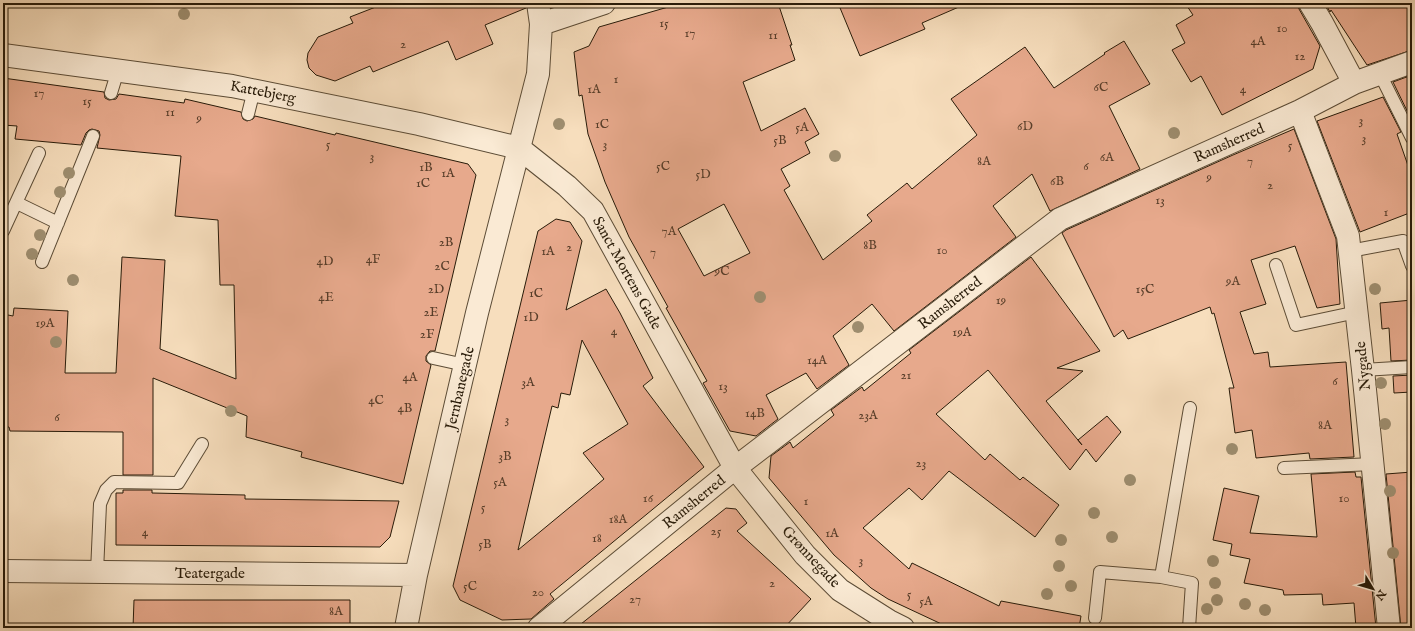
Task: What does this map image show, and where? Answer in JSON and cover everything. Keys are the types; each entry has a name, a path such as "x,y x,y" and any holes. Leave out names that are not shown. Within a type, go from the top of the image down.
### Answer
{"street":[{"path":"519,148 538,74 539,13 604,3"},
{"path":"1310,3 1354,83"},
{"name":"Kattebjerg","path":"3,56 232,86 418,124 519,148"},
{"name":"Ramsherred","path":"539,628 735,468 1060,219 1300,111 1354,83 1412,62"},
{"name":"Nygade","path":"1300,111 1348,236 1389,628"},
{"name":"Jernbanegade","path":"406,628 416,575 465,365 519,148"},
{"name":"Sanct Mortens Gade","path":"519,148 567,186 593,211 735,468"},
{"name":"Grønnegade","path":"735,468 806,555 840,590 893,626"},
{"name":"Teatergade","path":"3,571 416,575"}],"lane":[{"path":"111,93 118,70"},
{"path":"1380,74 1412,138"},
{"path":"248,114 254,90"},
{"path":"42,262 93,136"},
{"path":"3,232 39,153"},
{"path":"17,203 58,223"},
{"path":"1350,251 1404,241 1412,266"},
{"path":"1276,265 1296,325 1357,312"},
{"path":"433,358 465,365"},
{"path":"1363,370 1412,367"},
{"path":"1161,577 1190,408"},
{"path":"97,572 100,504 106,490 114,482 178,483 202,444"},
{"path":"1284,468 1373,464"},
{"path":"1095,618 1100,572 1161,577 1192,583 1189,628"}],"building":[{"path":"386,3 526,3 526,8 485,25 493,44 456,60 448,41 373,72 370,66 335,81 316,75 309,68 307,60 308,53 318,37 353,23 350,17"},
{"path":"682,3 778,3 792,45 790,45 795,60 743,82 761,131 805,108 819,134 805,142 810,153 781,169 790,186 784,190 823,260 872,221 867,215 907,183 912,189 977,135 951,99 1025,47 1054,88 1124,41 1150,84 1109,106 1140,169 1050,211 1032,174 993,206 1016,237 894,331 872,304 833,336 849,365 817,389 806,373 766,395 778,419 756,436 730,431 703,383 707,381 666,308 668,307 629,237 605,182 588,134 582,95 579,96 574,52 589,46 599,27","holes":["724,204 750,253 704,276 678,229"]},
{"path":"838,3 968,3 922,23 925,29 860,56"},
{"path":"1185,3 1298,3 1299,9 1320,46 1313,69 1222,115 1201,76 1191,82 1172,50 1185,43 1176,25 1193,15"},
{"path":"1325,3 1412,3 1412,50 1367,65"},
{"path":"1412,75 1412,121 1393,82"},
{"path":"3,78 104,92 105,98 109,100 116,99 119,94 184,103 185,99 241,112 243,119 247,121 253,119 255,116 335,135 336,133 468,164 476,175 435,351 430,351 426,356 426,361 431,365 403,484 301,457 302,452 246,437 247,416 153,378 153,475 123,475 123,432 10,431 9,427 3,427 3,314 13,316 14,308 68,311 65,373 116,373 122,257 165,260 160,349 236,379 234,285 220,285 218,220 175,216 181,156 97,148 100,135 99,131 92,129 86,133 81,145 15,139 17,126 3,125"},
{"path":"1383,97 1401,132 1397,134 1412,177 1412,212 1360,232 1317,121"},
{"path":"1294,129 1336,239 1340,304 1317,308 1295,246 1251,260 1266,304 1240,312 1254,354 1268,352 1270,367 1346,362 1354,457 1310,459 1309,453 1256,458 1252,430 1235,433 1229,388 1234,388 1214,313 1212,314 1210,307 1128,339 1123,330 1114,337 1062,233 1233,155"},
{"path":"556,219 570,222 582,241 566,310 606,289 653,378 643,386 704,467 550,594 554,599 531,619 502,620 460,600 453,586 538,231","holes":["582,340 628,424 583,453 604,479 518,550 552,406 558,408 561,393 570,395"]},
{"path":"1031,257 1100,351 1057,368 1083,371 1046,401 1082,445 1078,440 1107,416 1121,432 1096,462 1086,449 1070,470 988,370 936,414 985,460 990,454 1020,480 1023,477 1059,505 1035,537 949,471 922,500 909,488 863,528 909,569 912,563 999,606 1001,601 1081,616 1079,628 950,628 888,599 871,588 834,555 769,478 771,456 790,442 793,448 834,415 831,410 862,387 864,391 911,353 909,350"},
{"path":"1412,300 1412,360 1391,361 1389,328 1382,329 1380,303"},
{"path":"1412,375 1412,392 1394,393 1393,376"},
{"path":"1355,472 1356,477 1361,477 1376,628 1356,628 1354,603 1323,605 1322,594 1284,595 1283,590 1244,583 1250,559 1230,555 1232,544 1213,540 1224,488 1259,496 1250,533 1317,537 1311,474"},
{"path":"1412,472 1412,628 1401,628 1386,474"},
{"path":"123,490 152,490 152,493 245,495 245,499 399,501 390,537 380,547 116,545 116,493 123,493"},
{"path":"726,508 736,509 747,523 737,531 811,599 784,628 576,628"},
{"path":"134,600 350,600 350,628 133,628"}]}
